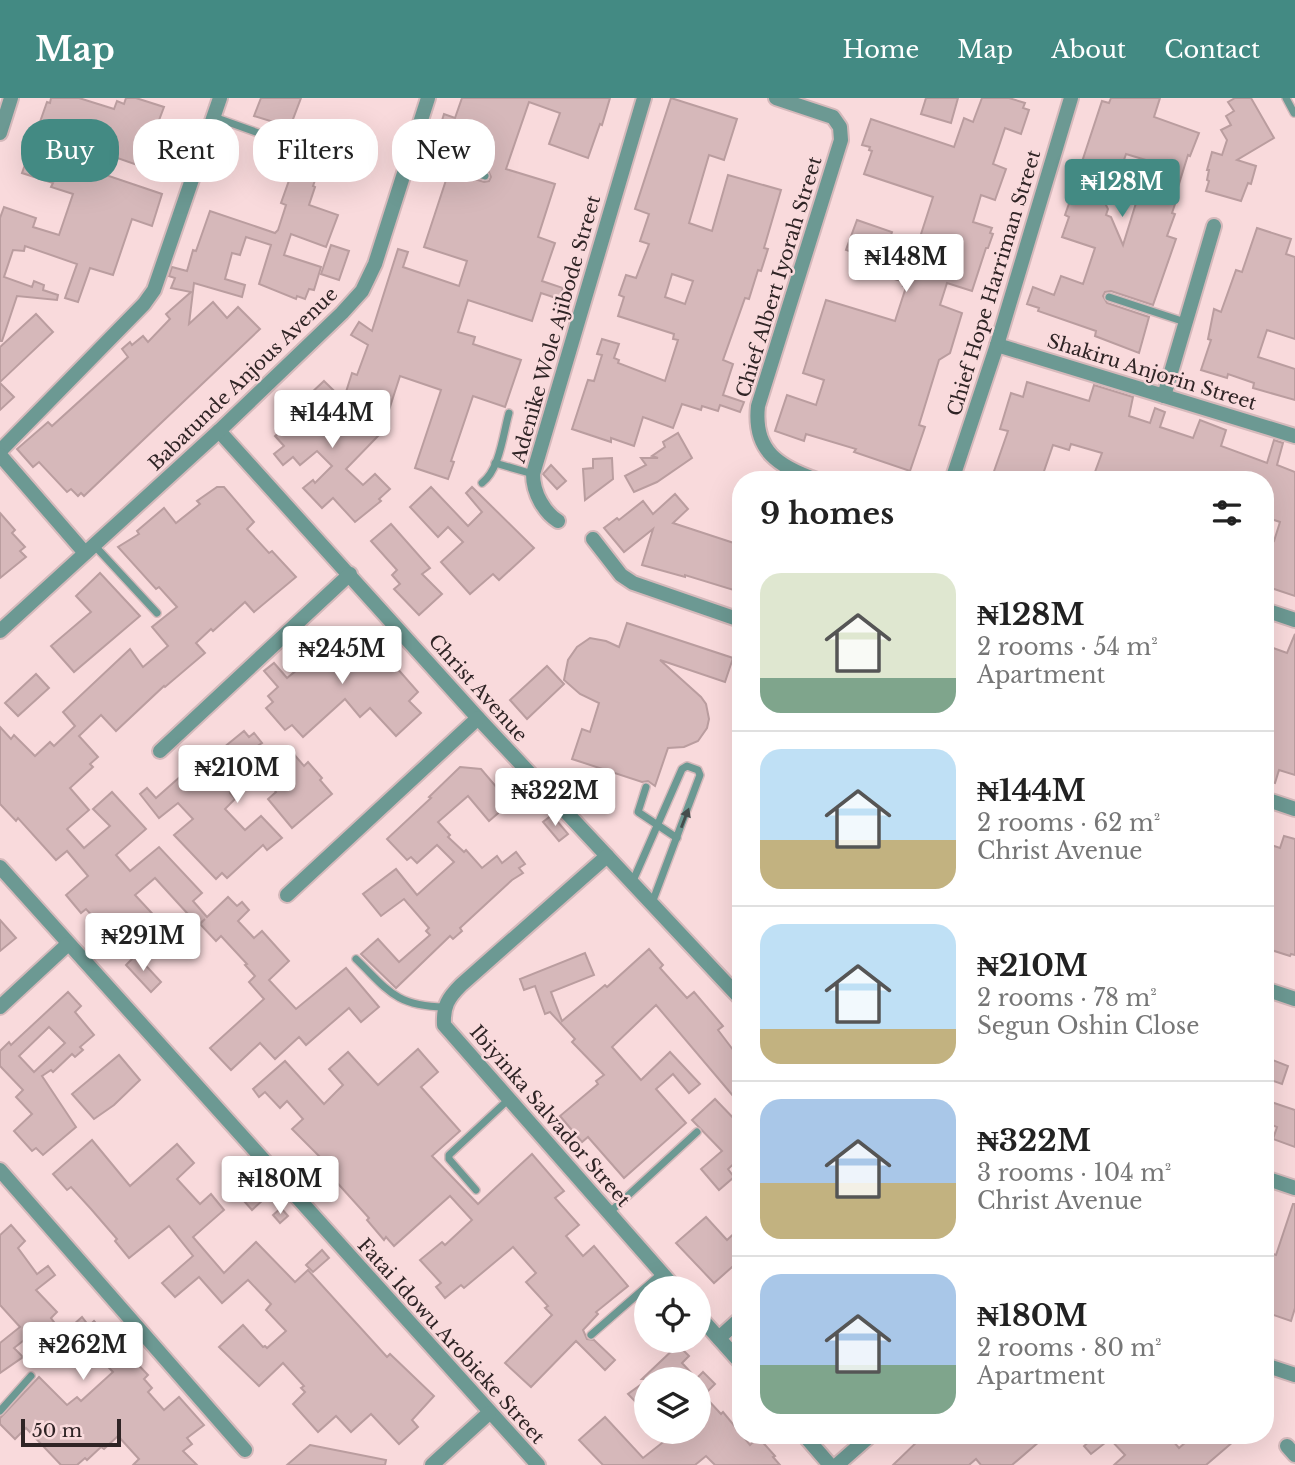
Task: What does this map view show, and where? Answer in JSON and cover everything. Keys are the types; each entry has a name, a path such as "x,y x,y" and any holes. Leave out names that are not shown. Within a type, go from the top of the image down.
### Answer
{"street":[{"path":"0,133 12,98"},
{"path":"89,549 0,453 144,304 154,290 219,98"},
{"name":"Babatunde Anjous Avenue","path":"421,119 428,98"},
{"name":"Adenike Wole Ajibode Street","path":"558,521 539,502 533,485 533,474 644,98"},
{"name":"Chief Albert Iyorah Street","path":"776,98 833,117 840,127 841,140 762,393 757,417 758,431 766,449 792,471"},
{"name":"Chief Hope Harriman Street","path":"955,471 997,345 1072,98"},
{"name":"Babatunde Anjous Avenue","path":"0,631 219,431 342,313 362,290 374,264 401,182"},
{"path":"1164,396 1214,226"},
{"name":"Shakiru Anjorin Street","path":"997,345 1295,436"},
{"name":"Christ Avenue","path":"219,431 478,718 732,990"},
{"path":"593,539 621,575 633,583 732,617"},
{"path":"160,751 350,574"},
{"path":"1274,613 1295,620"},
{"path":"287,895 478,718"},
{"path":"1274,802 1295,809"},
{"path":"444,1007 448,998 461,985 607,856"},
{"name":"Fatai Idowu Arobieke Street","path":"0,867 538,1465"},
{"path":"0,1007 68,944"},
{"path":"1274,992 1295,999"},
{"name":"Ibiyinka Salvador Street","path":"444,1007 444,1025 665,1276"},
{"path":"0,1170 245,1450"},
{"path":"1274,1181 1295,1188"},
{"path":"719,1338 732,1326"},
{"path":"711,1329 732,1353"},
{"path":"1274,1368 1295,1375"},
{"path":"432,1465 489,1413"},
{"path":"812,1444 830,1465"},
{"path":"837,1465 861,1444"}],"lane":[{"path":"1286,98 1294,113"},
{"path":"214,117 253,131"},
{"path":"1109,297 1186,322"},
{"path":"482,482 495,463 509,414"},
{"path":"495,463 533,474"},
{"path":"89,549 157,613"},
{"path":"632,883 684,766 698,770 700,775 651,904"},
{"path":"646,786 638,812 677,838"},
{"path":"356,958 396,998 424,1006 444,1007"},
{"path":"476,1191 449,1159 449,1155 509,1098"},
{"path":"609,1213 697,1132"},
{"path":"591,1335 662,1273"},
{"path":"0,1411 31,1376"}],"building":[{"path":"51,98 79,98 114,109 117,101 124,104 126,98 136,98 164,107 160,119 133,119 133,163 119,159 119,119 41,119 47,102 50,103"},
{"path":"261,98 301,98 293,119 264,119 254,116"},
{"path":"462,98 610,98 588,158 549,144 560,113 529,102 506,169 555,184 538,237 555,243 542,281 563,288 559,299 541,293 532,321 468,300 458,332 475,337 473,344 521,360 505,407 473,396 451,461 454,462 448,479 415,468 441,390 400,376 389,410 345,395 352,373 357,375 368,345 351,335 359,322 372,331 398,249 408,252 403,267 459,286 467,261 424,247 445,182 495,182 495,119 442,119 444,114 455,118"},
{"path":"671,98 737,119 724,160 709,155 689,223 712,231 728,175 781,190 764,248 768,249 761,271 758,270 749,299 745,298 723,360 733,364 723,395 744,402 740,412 720,405 718,411 702,406 701,410 682,404 673,428 643,417 634,446 611,438 611,442 572,429 588,380 594,381 602,355 597,354 602,339 619,344 614,358 619,360 618,363 665,381 678,340 673,339 674,334 618,316 624,297 619,295 626,275 636,278 649,244 640,241 649,214 635,209","holes":["672,274 693,281 685,304 665,297"]},
{"path":"926,98 958,98 951,123 921,114"},
{"path":"982,98 1009,98 1025,103 1023,108 1029,110 1021,134 1005,128 993,164 1006,169 995,200 981,195 973,222 992,228 990,233 993,234 972,291 947,283 940,305 962,313 950,353 939,360 919,425 925,427 910,471 854,452 856,449 806,434 804,441 775,431 787,395 816,405 824,380 803,373 826,300 895,321 906,287 903,286 905,282 884,276 891,255 912,262 933,197 864,174 872,151 869,150 870,147 862,145 871,119 954,147 964,118 973,122"},
{"path":"1111,98 1160,98 1154,117 1199,133 1190,156 1188,155 1174,200 1176,201 1172,213 1175,214 1167,236 1176,239 1153,305 1111,291 1105,292 1103,296 1107,303 1149,317 1139,353 1095,336 1096,331 1038,311 1039,308 1027,304 1033,287 1054,295 1061,276 1083,284 1095,248 1062,237 1069,217 1065,215 1071,198 1075,199 1082,179 1077,177 1102,101 1109,103","holes":["1126,154 1149,161 1123,245 1111,217 1106,215 1108,209 1103,199 1110,201 1114,188 1128,183 1120,172"]},
{"path":"1235,98 1251,98 1274,138 1237,160 1256,166 1251,184 1248,183 1241,201 1206,191 1209,181 1207,170 1212,152 1222,155 1227,140 1221,130 1231,125 1226,116 1234,111 1228,102"},
{"path":"119,179 162,194 152,226 132,219 113,275 90,268 78,302 65,298 77,264 25,246 24,251 13,250 4,277 32,287 34,281 44,285 43,290 58,295 57,300 17,296 0,341 0,218 4,207 36,218 33,227 59,235 73,194 51,187 53,183 50,182 119,182"},
{"path":"288,182 314,182 309,205 338,215 326,247 291,234 284,255 321,267 314,290 309,289 305,299 297,296 296,299 259,284 271,245 246,237 240,255 232,253 225,279 245,285 242,297 194,283 189,324 213,302 227,318 238,307 260,329 84,496 81,493 78,496 71,489 67,492 39,462 33,467 17,449 48,422 52,426 128,357 122,349 130,342 132,345 143,336 148,342 170,319 166,314 191,292 171,288 175,278 169,276 172,267 187,271 210,211 275,233 286,205 281,203"},
{"path":"857,220 892,232 882,262 846,250"},
{"path":"1257,228 1291,239 1286,254 1295,257 1295,339 1267,330 1258,357 1295,369 1295,400 1253,388 1254,383 1228,374 1227,378 1201,370 1211,340 1208,339 1214,309 1221,312 1236,270 1242,272"},
{"path":"331,245 349,251 339,280 321,274"},
{"path":"36,314 53,332 0,382 0,347"},
{"path":"324,381 379,435 346,469 363,485 375,474 390,489 379,499 381,501 355,522 333,498 322,508 303,488 313,480 315,483 332,466 317,451 300,465 293,457 283,465 274,454 284,446 275,436 299,415 294,409"},
{"path":"1027,382 1089,401 1094,385 1133,397 1129,416 1150,423 1155,408 1165,412 1160,427 1193,438 1200,420 1226,430 1221,446 1267,463 1274,440 1283,443 1277,465 1295,472 1295,596 1274,589 1274,541 1280,522 1274,520 1274,471 1095,471 1102,453 1071,444 1069,450 1053,445 1044,471 994,471 1008,431 1000,429 1011,393 1023,397"},
{"path":"0,383 14,397 0,410"},
{"path":"678,433 692,458 657,482 634,492 625,476 646,465 641,458 658,458 652,456 665,447 663,442"},
{"path":"612,458 613,479 585,500 583,469 593,468 593,459"},
{"path":"551,465 566,481 557,489 543,474"},
{"path":"217,487 224,487 254,522 247,529 296,577 254,612 245,602 213,631 211,629 196,643 205,653 164,686 116,731 101,715 79,736 98,757 90,764 93,767 70,788 89,810 67,829 84,848 110,826 93,809 112,792 146,829 116,855 130,871 159,847 202,893 193,901 207,917 228,897 237,906 242,902 249,910 238,921 254,938 262,931 289,961 269,980 296,1009 346,968 379,1007 361,1022 349,1008 306,1045 299,1037 275,1059 260,1043 231,1070 210,1048 264,999 249,982 255,976 245,965 247,964 221,936 216,941 200,924 205,919 198,925 155,878 135,895 161,923 128,954 86,909 81,913 66,895 88,876 67,851 56,860 18,818 16,821 0,804 0,727 11,739 14,735 35,756 50,742 54,746 75,726 63,712 130,649 143,667 168,646 152,627 177,607 159,587 156,589 118,547 139,534 137,531 164,508 176,523 200,504 197,501"},
{"path":"431,487 468,526 482,512 466,493 472,487 534,548 499,580 493,574 470,594 441,562 463,542 448,527 438,537 410,507"},
{"path":"675,494 688,509 673,523 732,542 732,590 642,565 653,529 624,552 604,528 643,501 653,514"},
{"path":"0,513 15,530 12,533 25,547 20,551 26,557 0,578"},
{"path":"391,524 430,568 422,574 442,594 419,615 394,589 400,584 392,575 397,570 371,541"},
{"path":"100,573 140,616 74,672 51,646 91,612 76,596"},
{"path":"627,623 732,658 725,682 660,660 701,697 706,704 709,719 707,728 698,741 684,747 668,748 655,786 648,781 642,782 572,759 582,729 590,732 599,703 580,694 564,680 568,660 577,647 590,638 619,647"},
{"path":"363,633 418,692 409,701 421,713 396,736 370,708 360,717 345,699 303,737 292,725 285,730 266,708 273,702 268,696 278,687 264,671 274,663 287,678 304,664 293,649 304,634 322,656 346,635 352,642"},
{"path":"1295,634 1295,775 1279,770 1275,783 1274,648 1287,653"},
{"path":"547,666 564,684 527,719 510,700"},
{"path":"36,674 49,688 18,716 5,703"},
{"path":"244,731 249,737 254,733 262,743 256,747 274,768 292,752 304,766 308,762 332,794 292,828 268,799 276,792 255,765 246,772 243,768 228,783 234,789 230,793 235,799 225,809 245,830 261,816 282,838 267,850 263,845 227,878 222,873 216,879 174,835 193,819 178,803 159,818 140,794 147,788 156,798 190,768 186,763 193,756 202,765 206,761 216,771 232,757 223,748"},
{"path":"460,767 481,769 510,803 489,821 468,796 438,822 450,835 448,837 464,852 466,850 482,868 497,856 502,863 516,852 525,864 519,868 523,873 460,928 462,931 453,939 450,936 396,988 361,954 378,939 399,962 430,935 426,931 429,928 404,899 381,916 363,894 396,869 417,895 454,862 437,845 417,863 411,857 407,860 387,839"},
{"path":"552,815 568,834 559,841 543,822"},
{"path":"1284,836 1295,839 1295,955 1290,956 1274,951 1274,846 1280,848"},
{"path":"0,920 16,938 0,951"},
{"path":"649,949 663,965 660,968 687,998 694,992 723,1026 718,1030 732,1048 732,1095 656,1005 612,1047 641,1080 670,1052 700,1084 689,1093 673,1074 656,1089 686,1123 624,1178 588,1137 582,1142 560,1116 598,1084 596,1081 604,1075 572,1042 575,1039 550,1012 545,1014 535,986 524,990 520,979 585,953 594,975 551,992 562,1021 605,985 607,987"},
{"path":"136,955 161,982 151,992 126,965"},
{"path":"68,992 81,1006 75,1012 94,1035 80,1047 83,1050 75,1057 72,1054 53,1072 51,1070 42,1076 76,1127 43,1155 36,1148 32,1151 14,1131 32,1114 16,1097 23,1090 0,1066 0,1051 9,1042 11,1045","holes":["49,1027 65,1043 34,1072 19,1056"]},
{"path":"418,1049 438,1072 421,1087 460,1131 432,1156 478,1204 532,1154 564,1191 555,1198 579,1225 566,1236 583,1256 594,1246 628,1286 596,1312 598,1314 583,1330 587,1339 594,1340 615,1360 605,1370 576,1341 531,1387 505,1363 552,1315 545,1308 548,1306 526,1282 536,1273 513,1247 464,1288 461,1285 445,1298 436,1287 441,1283 420,1260 442,1242 445,1245 472,1220 450,1196 394,1246 386,1237 384,1240 367,1220 369,1218 332,1177 320,1161 322,1159 292,1129 303,1119 287,1101 280,1108 265,1092 259,1097 253,1089 285,1061 324,1104 343,1085 329,1069 348,1052 378,1085"},
{"path":"119,1055 140,1080 114,1105 94,1119 72,1094"},
{"path":"1274,1061 1288,1066 1282,1084 1274,1081"},
{"path":"715,1099 732,1117 732,1165 728,1169 732,1179 719,1190 701,1169 722,1151 692,1120"},
{"path":"1274,1103 1295,1110 1295,1147 1274,1139 1277,1127 1274,1126"},
{"path":"92,1140 130,1186 177,1144 194,1163 177,1179 200,1204 211,1194 224,1210 193,1237 224,1273 256,1242 295,1282 308,1270 387,1357 390,1354 434,1396 412,1420 418,1427 399,1444 371,1414 351,1432 336,1416 318,1432 293,1404 305,1392 301,1388 304,1386 283,1363 259,1386 219,1347 243,1325 267,1348 286,1331 266,1310 271,1304 248,1280 222,1303 199,1277 175,1297 162,1283 193,1256 169,1226 129,1258 115,1241 117,1239 91,1209 71,1187 67,1190 53,1174"},
{"path":"256,1191 263,1200 252,1210 244,1201"},
{"path":"1295,1204 1295,1308 1291,1321 1274,1315 1274,1254 1276,1255"},
{"path":"281,1208 288,1216 280,1223 273,1215"},
{"path":"706,1217 727,1240 732,1235 732,1267 714,1283 711,1276 707,1276 676,1243"},
{"path":"11,1225 25,1241 18,1248 37,1274 48,1266 55,1275 36,1290 57,1312 51,1318 63,1334 82,1317 89,1326 94,1321 127,1359 130,1356 148,1375 144,1379 152,1388 148,1392 164,1410 179,1397 204,1425 187,1438 192,1444 183,1451 197,1465 133,1465 139,1459 118,1436 87,1460 85,1458 77,1465 61,1465 26,1428 15,1439 0,1424 0,1418 39,1377 67,1405 77,1397 81,1401 113,1372 95,1353 87,1360 72,1342 53,1357 33,1333 14,1348 23,1357 0,1373 0,1343 20,1327 0,1305 0,1235"},
{"path":"322,1250 329,1258 313,1272 306,1265"},
{"path":"670,1353 686,1353 689,1356 682,1363 686,1367 655,1367"},
{"path":"634,1390 634,1400 628,1394"},
{"path":"711,1403 732,1423 732,1444 764,1444 780,1465 715,1465 706,1456 695,1465 603,1465 579,1440 605,1417 643,1458 661,1444 711,1444"},
{"path":"915,1444 1036,1444 1012,1465 981,1465 976,1459 969,1465 893,1465"},
{"path":"1086,1444 1104,1444 1091,1454 1084,1446"},
{"path":"1115,1444 1176,1444 1179,1448 1184,1444 1230,1444 1206,1465 1114,1465 1125,1455"},
{"path":"310,1445 386,1460 385,1465 287,1465"}]}
